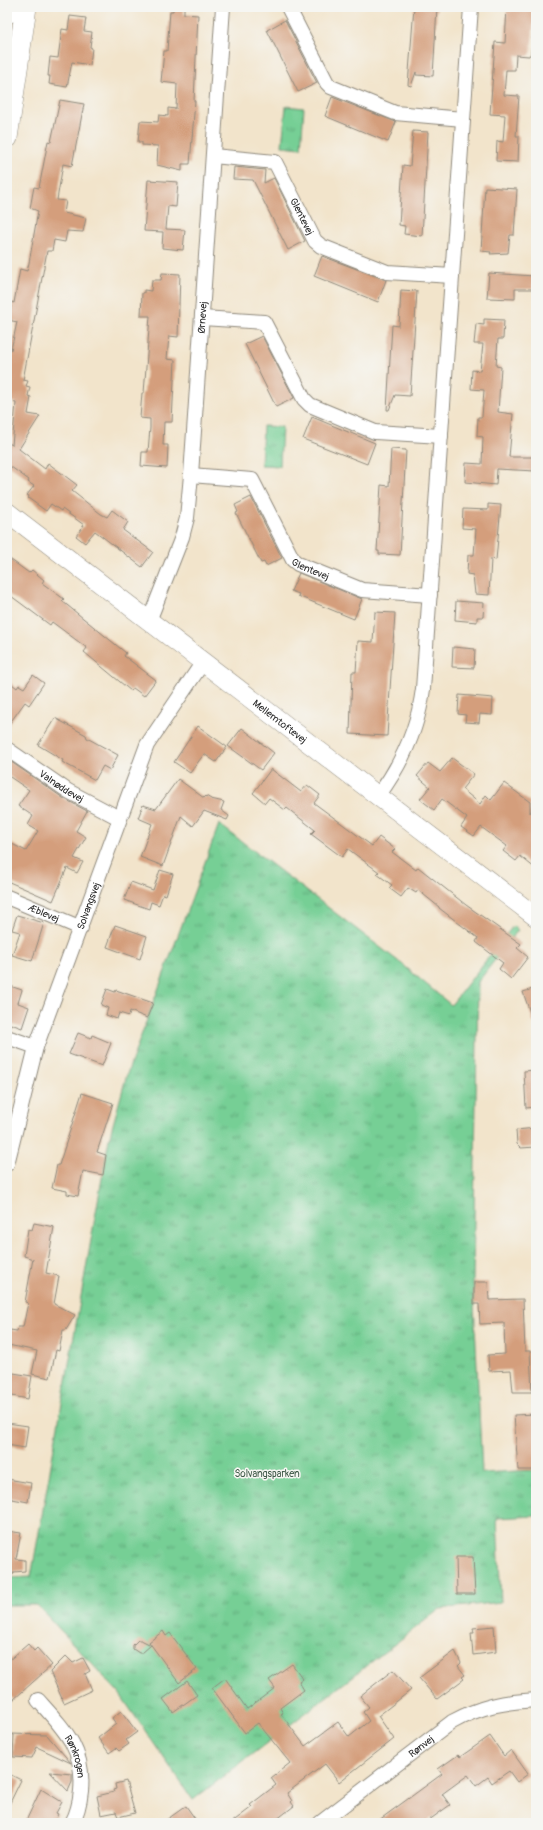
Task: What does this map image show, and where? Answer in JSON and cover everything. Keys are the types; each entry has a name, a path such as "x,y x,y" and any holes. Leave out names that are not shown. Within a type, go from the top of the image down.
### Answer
{"main road":[{"path":"7,13 8,7"},
{"path":"7,138 26,7"}],"street":[{"name":"Ørnevej","path":"149,621 182,537 186,518 191,475 223,7"},
{"path":"288,7 327,83 331,86 395,113 463,119"},
{"path":"378,796 399,764 419,715 423,689 471,7"},
{"name":"Glentevej","path":"213,156 275,162 315,241 320,246 387,272 452,276"},
{"path":"202,318 264,322 304,399 310,405 375,432 441,436"},
{"name":"Glentevej","path":"191,475 252,480 295,563 362,590 430,595"},
{"name":"Mellemtoftevej","path":"7,506 16,522"},
{"name":"Mellemtoftevej","path":"7,512 16,522 203,662 536,917"},
{"name":"Solvangsvej","path":"7,1164 10,1134 36,1047 147,745 203,662"},
{"name":"Valnøddevej","path":"7,749 68,791 119,818"},
{"name":"Æblevej","path":"7,897 81,928"},
{"path":"7,1037 36,1047"},
{"name":"Rønkrogen","path":"38,1700 69,1735 76,1749 81,1765 81,1796 72,1823"},
{"name":"Rønvej","path":"320,1823 452,1722 474,1710 499,1703 536,1700"}],"green space":[{"path":"286,106 304,108 301,148 282,146"},
{"path":"263,426 282,427 280,466 261,465"},
{"name":"Solvangsparken","path":"219,824 402,964 451,1005 513,926 518,930 478,982 473,1281 482,1473 536,1470 536,1516 497,1518 501,1602 440,1609 193,1800 119,1693 37,1605 7,1605 7,1578 31,1577 109,1139 127,1074"}],"building":[{"path":"173,7 184,7 184,14 198,15 195,101 190,164 182,164 182,171 157,165 158,146 142,145 142,142 138,142 140,121 158,122 159,115 168,116 168,108 176,109 177,84 161,82 164,51 167,51 170,11 173,11"},
{"path":"414,7 437,7 433,76 416,75 416,72 411,86 408,85"},
{"path":"507,7 535,7 531,53 529,56 516,55 515,70 506,70 504,95 519,96 516,136 519,136 518,162 496,161 497,141 503,142 505,115 490,114 495,42 505,43"},
{"path":"70,16 86,18 84,31 92,32 90,65 72,62 67,87 49,84 50,76 48,76 50,57 58,58 62,29 68,30"},
{"path":"285,20 317,83 298,92 267,30"},
{"path":"332,97 396,122 388,142 325,116"},
{"path":"60,100 84,104 72,166 63,164 57,200 66,201 64,213 86,218 83,232 67,231 65,242 54,240 52,251 47,251 23,380 28,381 26,386 30,387 28,396 31,397 28,414 40,416 19,449 45,469 48,463 77,485 72,491 101,514 107,517 112,510 128,522 123,530 153,552 142,567 95,531 85,543 76,536 84,525 62,509 61,511 51,504 46,511 28,498 29,496 27,495 34,486 28,482 29,480 7,464 7,442 12,445 16,403 7,401 7,349 11,350 17,322 8,320 12,302 14,303 20,269 27,271 29,263 38,211 30,208 34,187 39,188 48,141 51,142"},
{"path":"413,131 428,132 422,236 404,234 405,226 399,225 403,165 410,166"},
{"path":"234,167 265,170 264,183 274,178 305,241 288,250 253,180 233,179"},
{"path":"148,180 178,182 176,207 168,206 166,229 185,230 183,250 162,248 163,232 144,231"},
{"path":"485,187 517,189 514,235 510,235 508,253 490,254 491,252 481,251"},
{"path":"322,256 386,280 378,302 314,276"},
{"path":"162,273 180,274 178,337 169,336 167,359 175,360 172,422 164,422 163,445 168,445 167,468 141,466 142,452 148,452 150,428 150,419 140,418 142,393 144,393 150,316 141,316 142,293 144,293 144,290 151,291 152,280 161,280"},
{"path":"489,273 534,276 533,289 515,289 515,299 487,298"},
{"path":"401,290 417,291 410,396 395,395 389,410 387,410 392,325 399,326"},
{"path":"484,319 504,320 503,339 498,339 496,366 501,367 498,412 513,414 509,457 535,457 535,471 497,469 496,485 465,482 466,463 482,464 483,437 477,436 478,417 482,417 484,390 471,389 472,370 480,371 483,344 474,344 476,324 484,325"},
{"path":"262,336 294,398 276,407 245,344"},
{"path":"312,417 375,443 367,464 303,439"},
{"path":"391,449 406,450 400,555 379,554 379,551 377,551 381,485 389,486"},
{"path":"251,497 282,558 266,566 264,562 261,563 236,513 238,512 235,505"},
{"path":"488,504 501,505 496,560 491,559 489,595 475,594 473,575 467,574 468,555 474,555 476,529 462,528 463,509 488,510"},
{"path":"7,557 29,573 32,570 44,580 42,583 64,599 62,601 126,653 124,656 156,680 144,696 133,688 131,691 84,652 87,648 52,622 50,625 7,593"},
{"path":"299,573 362,599 354,619 298,596 299,594 291,591"},
{"path":"456,601 484,603 483,617 477,617 477,622 455,620"},
{"path":"375,612 395,613 387,736 350,734 352,672 356,672 358,641 373,642"},
{"path":"453,647 475,649 474,668 452,667"},
{"path":"33,675 44,683 29,705 25,702 7,727 7,680 17,688 19,685 24,688"},
{"path":"459,695 493,698 492,715 480,714 479,723 465,722 466,715 458,714"},
{"path":"55,718 118,755 110,770 103,766 95,780 62,762 63,760 38,745"},
{"path":"198,726 227,747 216,762 204,754 190,773 174,762"},
{"path":"242,728 274,753 261,770 228,746"},
{"path":"452,758 474,774 462,789 480,804 486,795 491,800 504,783 530,802 530,813 536,805 536,869 520,856 516,861 503,851 507,846 481,827 474,836 461,827 467,818 442,799 434,810 420,799 430,787 417,776 428,763 440,772"},
{"path":"7,759 63,798 87,811 76,831 86,837 74,858 83,862 77,873 67,868 53,901 7,881 7,850 10,843 26,851 38,831 28,825 33,816 18,806 29,790 7,775"},
{"path":"271,769 301,792 307,785 320,795 314,803 372,846 379,837 395,849 392,852 416,870 418,867 466,905 521,944 517,948 528,957 511,979 499,969 503,963 476,942 478,938 418,890 416,893 408,888 401,897 389,888 392,885 377,874 379,872 348,849 342,857 311,834 315,830 287,808 285,810 269,798 265,803 253,793"},
{"path":"178,779 204,798 206,796 211,799 224,802 221,810 229,816 227,820 204,811 193,826 181,816 163,866 140,857 152,824 138,818 143,805 156,809"},
{"path":"160,870 173,874 166,895 163,894 159,905 151,902 149,909 124,900 131,882 153,890"},
{"path":"17,915 44,923 32,961 12,955 20,932 12,930"},
{"path":"115,925 147,936 140,959 107,947"},
{"path":"7,985 22,990 18,1003 29,1007 22,1028 11,1024 9,1029 7,1028"},
{"path":"536,988 536,1023 534,1024 523,992"},
{"path":"107,989 115,992 116,990 153,1003 147,1018 130,1011 129,1016 119,1013 117,1019 106,1015 108,1008 101,1005"},
{"path":"78,1033 91,1038 92,1035 111,1043 102,1066 69,1054"},
{"path":"536,1070 536,1107 526,1108 524,1071"},
{"path":"82,1093 113,1103 97,1152 106,1155 103,1175 83,1171 78,1196 67,1194 67,1191 52,1188 57,1165 59,1165"},
{"path":"536,1128 536,1147 521,1148 517,1144 516,1130"},
{"path":"34,1223 54,1227 46,1273 59,1276 54,1304 75,1315 66,1330 63,1330 59,1351 56,1350 50,1378 32,1374 37,1351 8,1345 10,1330 17,1331 18,1327 23,1327 28,1303 25,1302 33,1259 24,1256 28,1229 32,1230"},
{"path":"474,1282 488,1282 489,1300 523,1299 525,1351 530,1351 532,1392 513,1392 511,1370 489,1371 488,1355 505,1354 504,1323 480,1324 479,1304 474,1304"},
{"path":"7,1372 32,1376 28,1399 7,1395"},
{"path":"536,1414 536,1470 518,1470 514,1415"},
{"path":"7,1423 28,1426 25,1448 7,1445"},
{"path":"7,1479 31,1483 28,1502 7,1498"},
{"path":"7,1531 21,1533 16,1559 25,1560 25,1571 14,1572 13,1575 7,1574"},
{"path":"456,1557 473,1557 475,1594 457,1594"},
{"path":"494,1626 496,1652 473,1655 471,1633 474,1633 473,1628"},
{"path":"163,1631 166,1636 170,1633 197,1669 179,1683 149,1642"},
{"path":"138,1640 151,1645 142,1653 139,1653 133,1649 133,1645"},
{"path":"28,1644 34,1651 37,1648 52,1665 13,1700 7,1692 7,1662"},
{"path":"455,1651 461,1663 458,1666 465,1675 462,1677 464,1679 437,1699 419,1678"},
{"path":"66,1656 73,1663 83,1658 90,1671 85,1674 92,1690 64,1703 50,1672"},
{"path":"292,1664 303,1679 299,1682 304,1690 280,1708 283,1713 281,1714 305,1746 338,1722 349,1737 369,1721 363,1712 369,1707 360,1696 393,1670 411,1690 378,1716 394,1739 339,1782 325,1764 287,1793 294,1806 272,1823 231,1823 252,1807 250,1805 276,1785 271,1778 290,1763 258,1723 245,1733 212,1688 225,1678 247,1709 275,1688 269,1680"},
{"path":"187,1681 197,1695 173,1712 163,1699"},
{"path":"121,1711 137,1732 126,1740 129,1744 119,1751 116,1748 109,1753 98,1738 116,1724 112,1718"},
{"path":"11,1734 47,1735 71,1763 37,1747 32,1758 13,1757 14,1735"},
{"path":"490,1736 504,1756 511,1750 528,1774 517,1782 509,1771 492,1783 488,1777 476,1786 468,1775 442,1794 450,1805 425,1823 375,1823 442,1774 438,1769 458,1755 460,1757"},
{"path":"50,1772 72,1774 72,1782 68,1791"},
{"path":"7,1773 21,1780 7,1809"},
{"path":"126,1781 135,1813 118,1817 116,1812 101,1815 97,1796 114,1792 113,1790 116,1789 115,1784"},
{"path":"41,1789 62,1802 56,1813 58,1814 54,1823 25,1823"},
{"path":"186,1806 198,1823 162,1823"}]}
